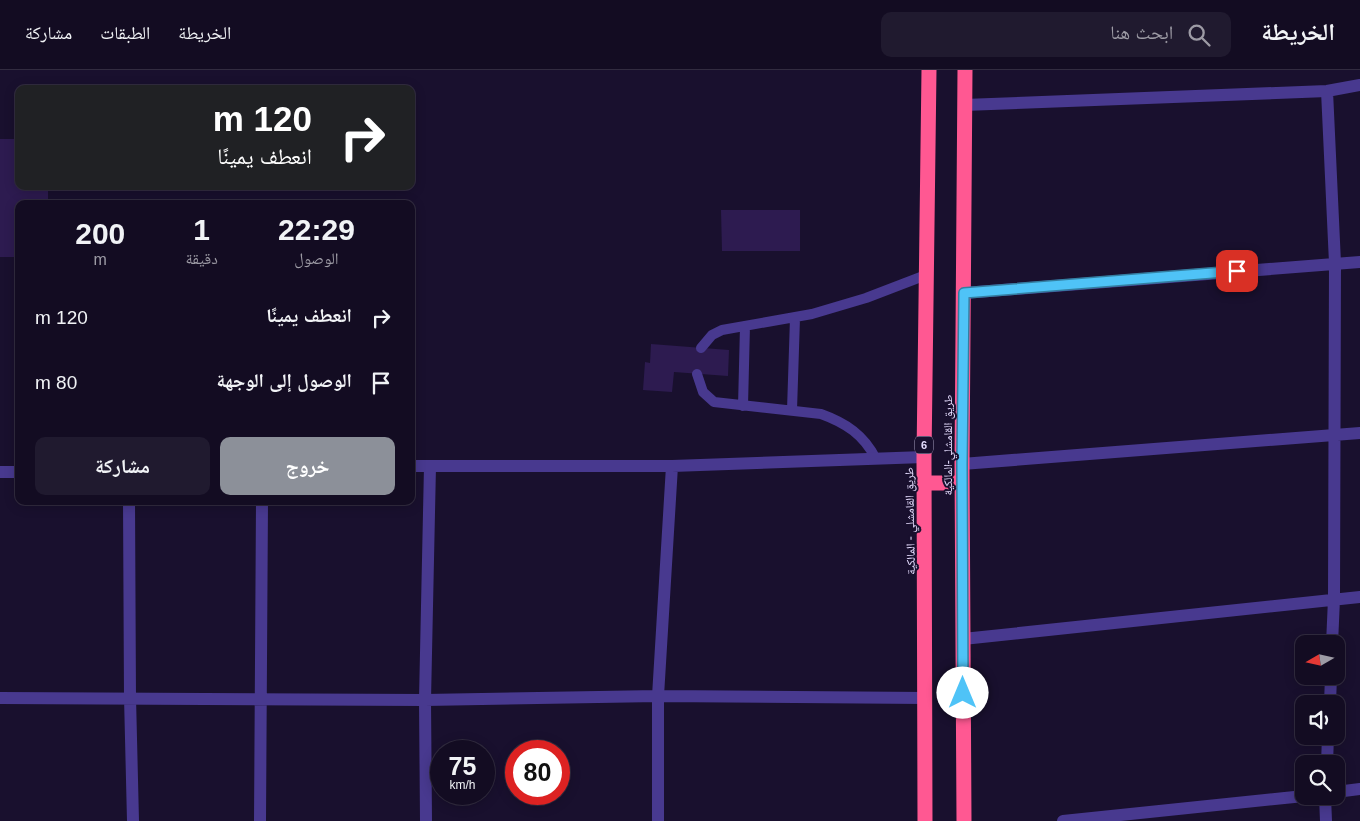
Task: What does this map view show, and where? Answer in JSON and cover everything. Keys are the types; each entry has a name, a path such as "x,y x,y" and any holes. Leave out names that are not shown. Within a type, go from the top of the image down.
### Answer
{"highway":[{"name":"طريق القامشلي - المالكية","path":"925,821 924,457 929,70"},
{"name":"طريق القامشلي-المالكية","path":"964,821 962,464 965,70"},
{"path":"924,484 962,483"}],"street":[{"path":"964,105 1327,91 1360,85"},
{"path":"1327,91 1335,264 1332,635"},
{"path":"964,293 1360,262"},
{"path":"962,464 1360,433"},
{"path":"415,466 672,466 924,457"},
{"path":"426,821 430,466"},
{"path":"658,821 658,696 672,466"},
{"path":"0,472 15,472"},
{"path":"129,505 130,697 134,821"},
{"path":"260,821 262,505"},
{"path":"963,638 1360,597"},
{"path":"0,698 130,697 426,700 658,696 926,698"},
{"path":"1345,791 1360,789"},
{"path":"1063,821 1295,797"},
{"path":"1325,805 1326,821"}],"lane":[{"path":"701,348 712,335 722,330 795,318 839,307 926,275"},
{"path":"792,410 795,318"},
{"path":"743,406 746,326"},
{"path":"697,374 703,392 714,402 821,414 846,425 864,439 876,459"}],"building":[{"path":"0,139 15,139 15,190 48,190 48,200 15,200 15,257 0,257"},
{"path":"721,210 800,210 800,251 722,251"},
{"path":"651,344 729,350 728,376 674,372 672,392 643,390 645,362 650,363"}],"route":[{"path":"963,693 962,464 964,293 1237,271"}]}
